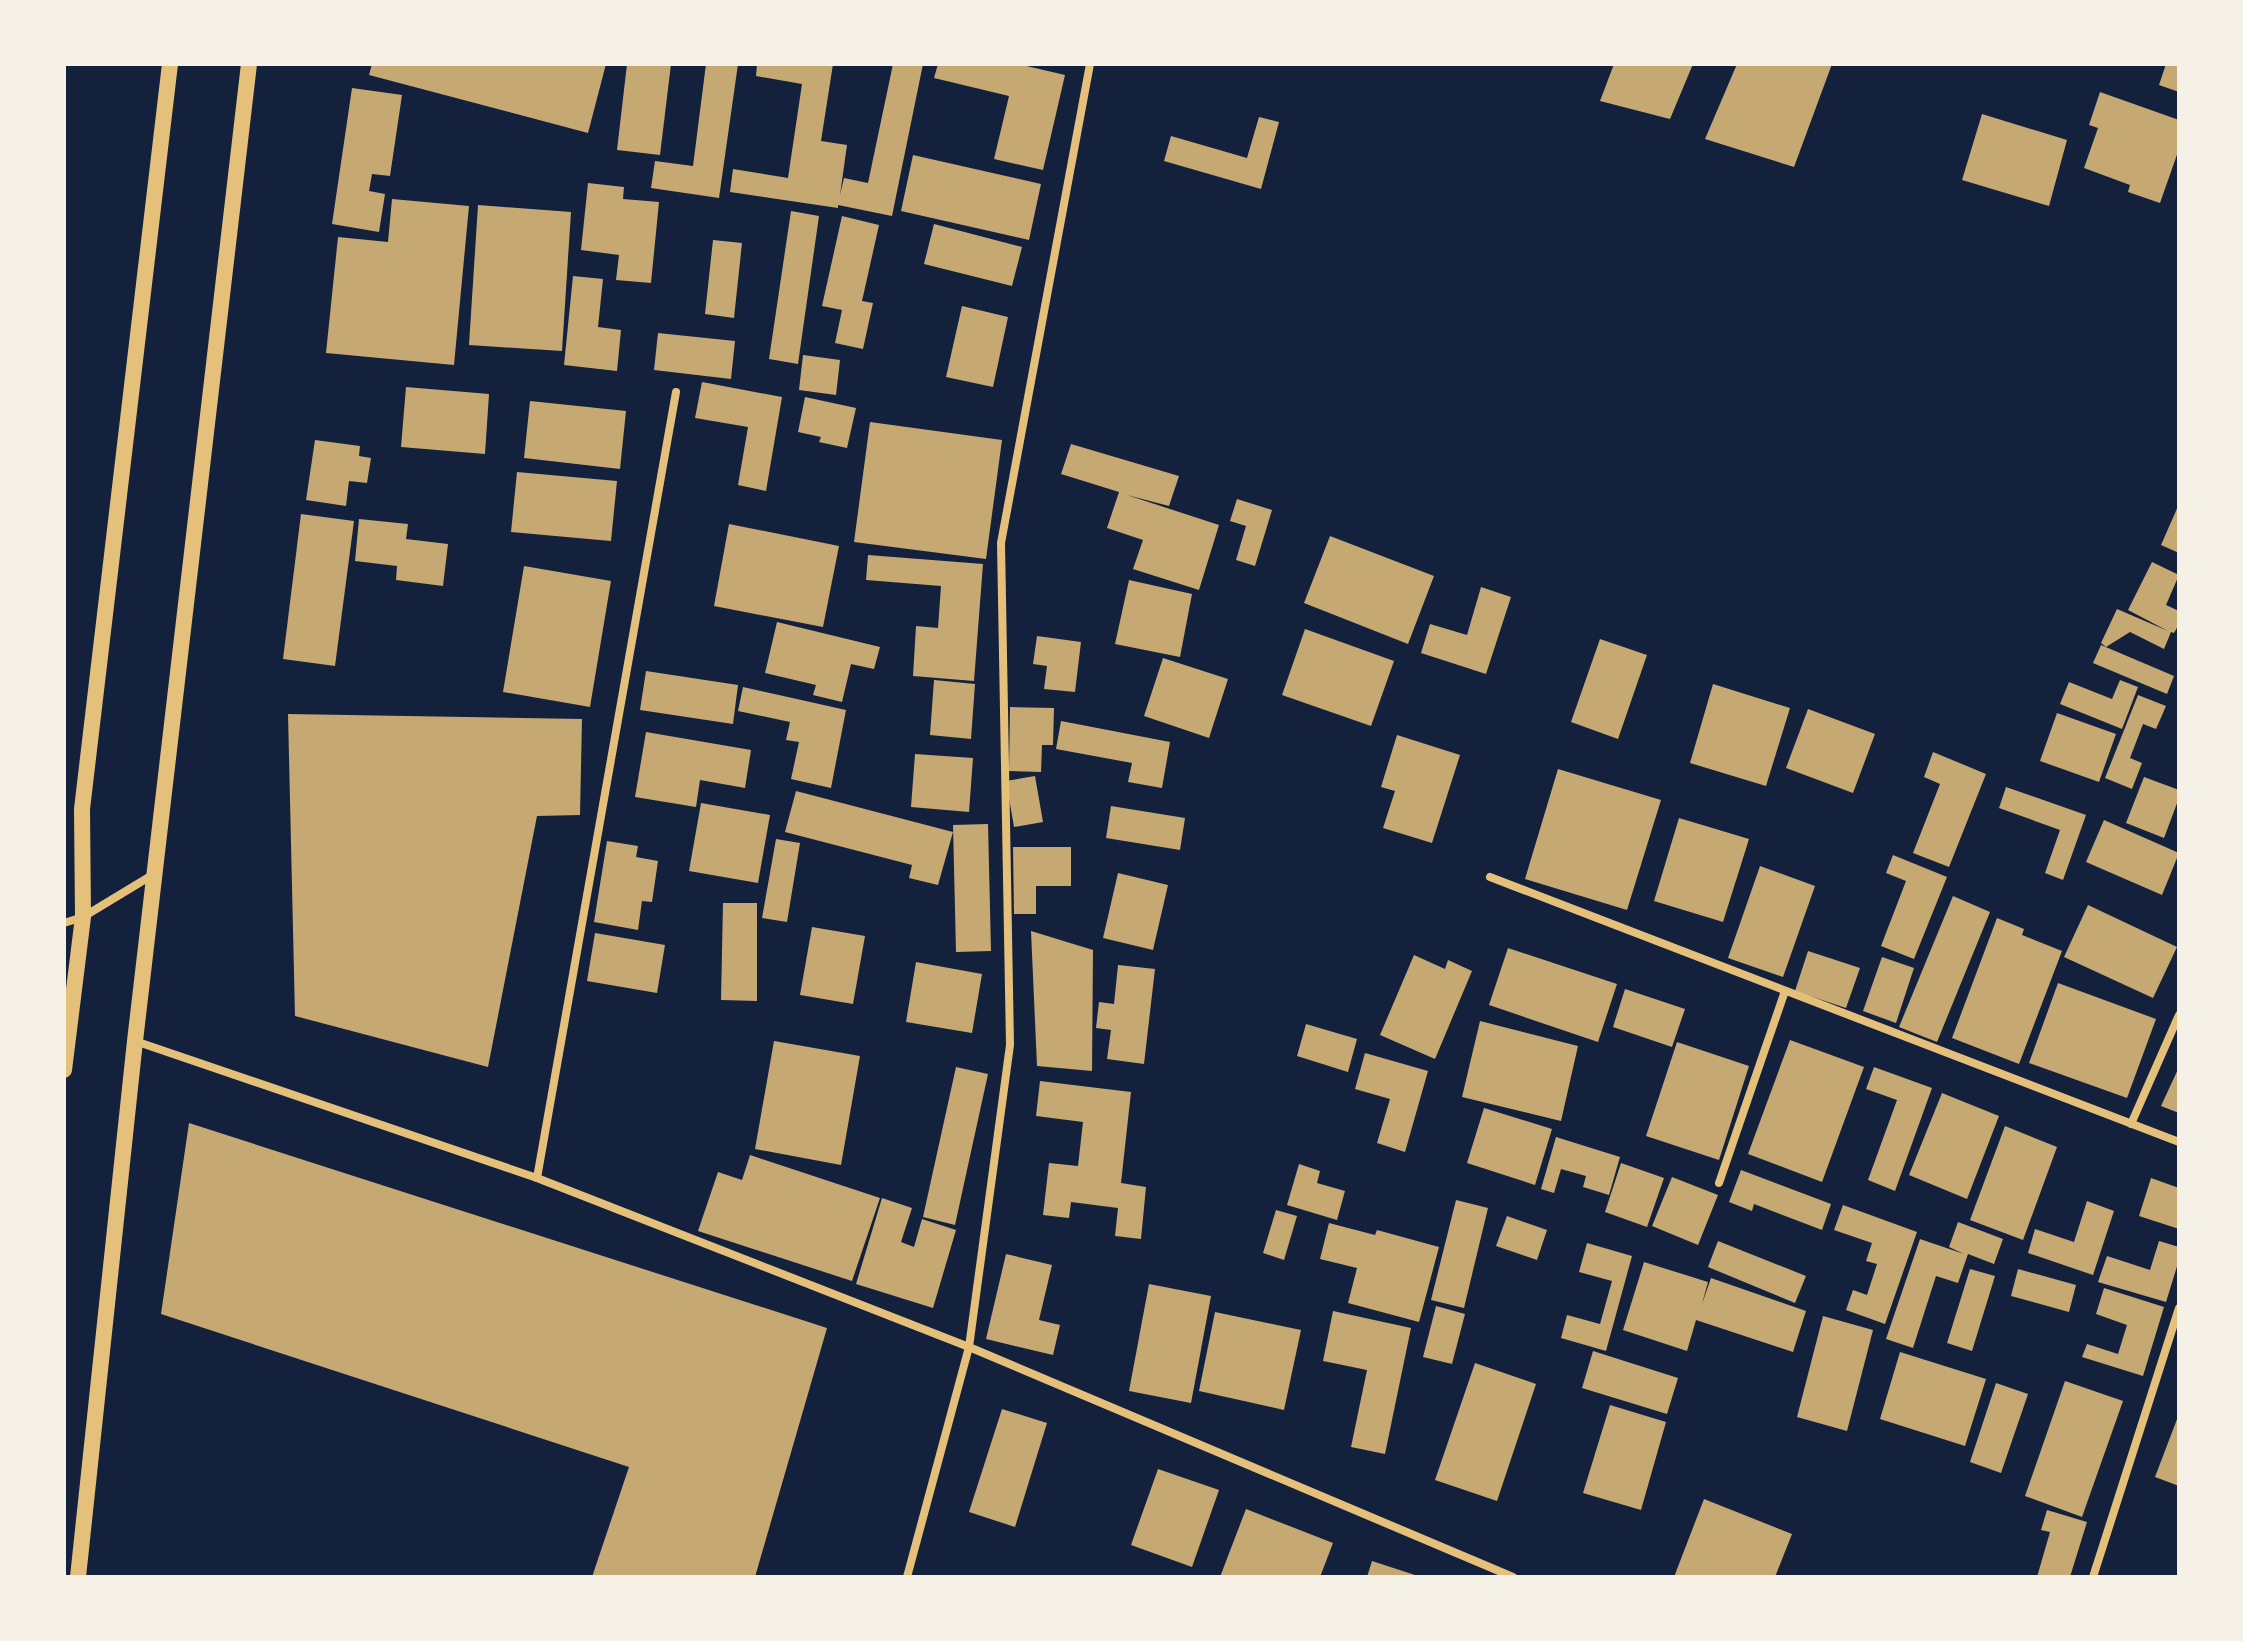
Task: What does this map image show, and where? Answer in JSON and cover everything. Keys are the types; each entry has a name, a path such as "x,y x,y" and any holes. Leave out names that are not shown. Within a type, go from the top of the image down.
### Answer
{"main road":[{"path":"64,1070 83,917 82,809 170,64"},
{"path":"78,1577 135,1041 249,64"}],"street":[{"path":"907,1577 969,1347 1010,1045 1001,543 1090,64"},
{"path":"537,1178 676,392"},
{"path":"64,923 83,917 156,873"},
{"path":"1490,877 2179,1142"},
{"path":"1719,1183 1785,991"},
{"path":"2131,1124 2179,1015"},
{"path":"135,1041 537,1178 969,1347 1513,1577"},
{"path":"2093,1577 2179,1308"}],"building":[{"path":"372,64 606,64 588,133 369,75"},
{"path":"627,64 671,64 660,155 617,150"},
{"path":"706,64 738,64 719,198 651,188 655,161 693,166"},
{"path":"757,64 833,64 821,141 847,145 840,195 844,178 868,183 893,64 923,64 892,216 838,205 838,208 730,192 733,169 788,178 802,84 756,76"},
{"path":"938,64 1018,64 1065,75 1043,170 994,159 1009,96 934,78"},
{"path":"1614,64 1693,64 1670,119 1600,101"},
{"path":"1737,64 1832,64 1794,167 1705,139"},
{"path":"2166,64 2179,64 2179,92 2159,85"},
{"path":"352,88 402,95 390,176 372,174 369,191 385,194 379,232 332,224"},
{"path":"2100,92 2179,120 2179,149 2160,203 2128,192 2130,185 2084,168 2098,128 2089,125"},
{"path":"1982,114 2067,140 2049,206 1962,180"},
{"path":"1259,117 1279,122 1261,189 1164,161 1171,136 1247,158"},
{"path":"913,155 1041,184 1029,240 901,211"},
{"path":"588,183 624,187 623,199 659,202 651,283 616,280 619,255 581,250"},
{"path":"392,199 469,206 454,365 326,353 338,237 388,242"},
{"path":"478,205 571,212 562,351 469,345"},
{"path":"791,211 819,216 798,364 769,359"},
{"path":"842,216 879,225 862,301 873,303 863,349 835,343 842,310 822,306"},
{"path":"934,224 1022,247 1012,286 924,264"},
{"path":"713,240 742,243 734,318 705,314"},
{"path":"573,276 603,279 598,327 621,330 617,371 564,365"},
{"path":"962,306 1008,317 993,387 946,377"},
{"path":"658,333 735,341 731,379 654,370"},
{"path":"803,355 840,360 836,395 799,390"},
{"path":"702,382 782,397 766,491 738,485 748,427 695,418"},
{"path":"406,387 489,394 485,454 401,447"},
{"path":"805,397 856,408 847,448 819,442 821,437 798,432"},
{"path":"530,401 626,411 620,469 524,458"},
{"path":"870,422 1002,440 986,559 854,542"},
{"path":"315,440 360,446 359,456 371,458 367,483 349,481 346,506 306,500"},
{"path":"1071,444 1179,476 1169,506 1127,495 1219,525 1199,590 1133,569 1143,540 1107,528 1119,492 1061,474"},
{"path":"517,472 617,481 611,541 511,532"},
{"path":"1237,499 1272,510 1255,566 1236,560 1246,526 1230,521"},
{"path":"2179,504 2179,553 2161,545"},
{"path":"301,514 354,521 335,666 283,659"},
{"path":"359,519 408,524 406,539 448,544 443,586 396,580 397,566 355,561"},
{"path":"729,524 839,546 823,627 714,606"},
{"path":"1330,536 1434,576 1408,644 1304,603"},
{"path":"868,555 983,564 974,681 913,676 916,626 938,628 941,586 866,580"},
{"path":"2152,562 2179,575 2166,605 2179,611 2179,624 2174,633 2171,632 2164,649 2130,632 2106,647 2101,643 2117,609 2168,631 2128,610"},
{"path":"524,566 611,581 590,707 503,692"},
{"path":"1129,580 1192,594 1180,657 1115,644"},
{"path":"1481,587 1511,597 1486,674 1421,653 1430,624 1467,635"},
{"path":"777,622 880,647 874,669 851,664 842,702 813,695 816,685 765,673"},
{"path":"1305,629 1394,661 1371,726 1282,695"},
{"path":"1037,636 1081,642 1075,692 1044,689 1047,666 1033,664"},
{"path":"1600,639 1647,655 1618,739 1571,722"},
{"path":"2101,645 2174,676 2167,694 2093,663"},
{"path":"1163,658 1228,679 1209,738 1144,716"},
{"path":"646,671 738,685 733,724 640,710"},
{"path":"934,680 975,684 971,739 930,735"},
{"path":"2120,680 2138,687 2122,729 2060,704 2069,682 2112,699"},
{"path":"1713,684 1790,708 1766,786 1690,763"},
{"path":"743,687 846,710 831,788 791,779 799,742 786,740 790,722 738,711"},
{"path":"2138,695 2166,706 2156,729 2143,724 2130,758 2142,763 2132,789 2105,778"},
{"path":"1010,707 1054,708 1053,745 1042,745 1041,772 1009,771"},
{"path":"1808,709 1875,734 1853,793 1786,768"},
{"path":"2057,713 2116,734 2099,782 2040,761"},
{"path":"288,714 582,719 580,815 537,816 488,1067 295,1016"},
{"path":"1061,721 1170,742 1162,788 1128,782 1132,763 1056,749"},
{"path":"646,732 751,750 745,788 700,780 696,807 635,797"},
{"path":"1397,735 1460,755 1432,843 1383,828 1395,791 1381,787"},
{"path":"1933,752 1986,774 1949,867 1913,853 1940,784 1924,777"},
{"path":"915,754 973,758 969,812 911,807"},
{"path":"1558,769 1661,800 1627,910 1525,879"},
{"path":"1035,776 1043,822 1014,827 1006,781"},
{"path":"2144,777 2179,790 2164,838 2126,823"},
{"path":"2006,787 2086,815 2063,880 2045,873 2060,830 1999,808"},
{"path":"796,791 953,832 938,885 909,878 912,865 785,832"},
{"path":"701,803 770,815 758,883 689,871"},
{"path":"1111,806 1185,818 1180,850 1106,838"},
{"path":"1679,818 1749,839 1723,922 1654,901"},
{"path":"2104,820 2179,853 2162,895 2086,862"},
{"path":"988,824 991,951 956,952 953,825"},
{"path":"776,839 800,843 787,922 762,918"},
{"path":"607,841 638,846 636,857 658,861 652,902 642,901 638,930 594,922"},
{"path":"1013,847 1071,847 1071,886 1036,886 1036,914 1014,914"},
{"path":"1893,855 1947,877 1914,959 1881,946 1906,881 1886,873"},
{"path":"1760,866 1815,886 1783,977 1728,958"},
{"path":"1118,873 1168,885 1153,950 1103,938"},
{"path":"1953,896 1990,912 1937,1042 1899,1027"},
{"path":"723,903 757,903 757,1001 721,1000"},
{"path":"2088,905 2177,947 2153,998 2064,957"},
{"path":"1997,918 2024,929 2022,935 2062,951 2019,1064 1952,1038"},
{"path":"812,927 865,936 853,1004 800,995"},
{"path":"1031,931 1093,950 1092,1071 1037,1066"},
{"path":"595,933 665,945 657,993 587,981"},
{"path":"1508,948 1617,984 1598,1042 1489,1005"},
{"path":"1808,951 1860,968 1846,1008 1795,991"},
{"path":"1414,955 1445,969 1448,960 1472,971 1435,1059 1380,1035"},
{"path":"1882,957 1914,968 1896,1023 1863,1011"},
{"path":"916,962 982,974 972,1033 906,1022"},
{"path":"1118,965 1155,969 1144,1064 1107,1059 1111,1030 1096,1028 1099,1002 1114,1004"},
{"path":"2058,983 2156,1019 2127,1098 2029,1063"},
{"path":"1625,989 1685,1009 1672,1047 1613,1027"},
{"path":"1480,1021 1578,1046 1561,1121 1462,1097"},
{"path":"1306,1024 1357,1039 1348,1072 1297,1056"},
{"path":"1790,1040 1864,1067 1822,1182 1748,1154"},
{"path":"774,1041 860,1056 841,1165 755,1149"},
{"path":"1677,1042 1749,1066 1719,1160 1646,1136"},
{"path":"1365,1053 1428,1071 1405,1152 1377,1143 1390,1099 1355,1089"},
{"path":"956,1067 988,1074 955,1225 923,1217"},
{"path":"1874,1067 1932,1088 1895,1191 1868,1180 1897,1100 1866,1089"},
{"path":"2179,1067 2179,1113 2161,1106"},
{"path":"1040,1081 1131,1092 1121,1183 1146,1187 1141,1239 1115,1236 1118,1208 1071,1202 1069,1218 1043,1215 1049,1163 1078,1166 1083,1122 1036,1116"},
{"path":"1942,1093 1999,1116 1967,1199 1909,1175"},
{"path":"1484,1108 1552,1129 1535,1185 1467,1163"},
{"path":"189,1123 827,1328 755,1577 592,1577 629,1467 161,1314"},
{"path":"2005,1126 2057,1147 2023,1240 1970,1220"},
{"path":"1556,1137 1620,1157 1609,1195 1583,1187 1586,1176 1561,1169 1554,1193 1541,1189"},
{"path":"750,1155 880,1198 852,1281 698,1231 718,1172 742,1180"},
{"path":"1621,1163 1664,1178 1647,1227 1605,1212"},
{"path":"1299,1164 1320,1171 1317,1183 1345,1191 1337,1220 1287,1205"},
{"path":"1741,1170 1831,1204 1822,1230 1754,1204 1752,1211 1729,1202"},
{"path":"1672,1177 1718,1195 1698,1245 1652,1226"},
{"path":"2151,1178 2179,1188 2179,1229 2139,1216"},
{"path":"882,1198 912,1208 901,1242 914,1247 922,1219 956,1230 933,1308 856,1284"},
{"path":"1456,1200 1488,1208 1464,1308 1431,1300"},
{"path":"2087,1201 2114,1211 2093,1275 2028,1253 2035,1229 2074,1242"},
{"path":"1843,1205 1917,1232 1885,1324 1846,1310 1853,1290 1867,1295 1877,1264 1866,1261 1872,1243 1834,1230"},
{"path":"1276,1210 1297,1216 1284,1260 1263,1253"},
{"path":"1507,1216 1547,1230 1537,1260 1496,1246"},
{"path":"1958,1222 2003,1239 1994,1264 1968,1254 1958,1283 1936,1276 1913,1348 1886,1339 1920,1239 1964,1254 1949,1247"},
{"path":"1329,1223 1375,1235 1377,1230 1439,1247 1419,1322 1348,1303 1357,1268 1320,1259"},
{"path":"1718,1241 1806,1276 1795,1303 1708,1267"},
{"path":"2159,1241 2179,1247 2179,1260 2166,1302 2098,1282 2107,1256 2150,1270"},
{"path":"1587,1243 1632,1256 1606,1351 1561,1338 1567,1315 1600,1324 1612,1281 1579,1272"},
{"path":"1006,1254 1052,1265 1039,1320 1060,1325 1053,1355 986,1339"},
{"path":"1644,1262 1708,1282 1702,1304 1711,1278 1806,1311 1793,1352 1696,1320 1687,1351 1623,1330"},
{"path":"1970,1269 1995,1276 1972,1351 1947,1343"},
{"path":"2018,1269 2076,1285 2069,1312 2011,1296"},
{"path":"1149,1284 1211,1296 1191,1403 1129,1391"},
{"path":"2104,1288 2164,1307 2143,1376 2082,1357 2087,1344 2118,1354 2127,1325 2096,1314"},
{"path":"1436,1306 1465,1314 1452,1364 1423,1357"},
{"path":"1333,1311 1411,1328 1385,1454 1351,1447 1367,1370 1323,1361"},
{"path":"1215,1312 1301,1330 1284,1410 1199,1391"},
{"path":"1823,1316 1873,1330 1847,1431 1797,1417"},
{"path":"1593,1351 1678,1378 1667,1414 1582,1388"},
{"path":"1900,1352 1986,1379 1965,1446 1880,1419"},
{"path":"1475,1363 1536,1384 1497,1501 1435,1480"},
{"path":"2065,1381 2123,1401 2082,1517 2025,1496"},
{"path":"1996,1383 2028,1394 2001,1473 1970,1462"},
{"path":"1610,1405 1666,1422 1641,1510 1583,1493"},
{"path":"1002,1409 1047,1423 1015,1527 969,1512"},
{"path":"2179,1414 2179,1486 2155,1477"},
{"path":"1158,1469 1219,1490 1192,1567 1131,1545"},
{"path":"1704,1499 1792,1534 1775,1577 1674,1577"},
{"path":"1246,1509 1333,1543 1320,1577 1220,1577"},
{"path":"2047,1510 2087,1522 2070,1577 2037,1577 2050,1532 2041,1530"},
{"path":"1372,1561 1418,1576 1418,1577 1367,1577"}]}
